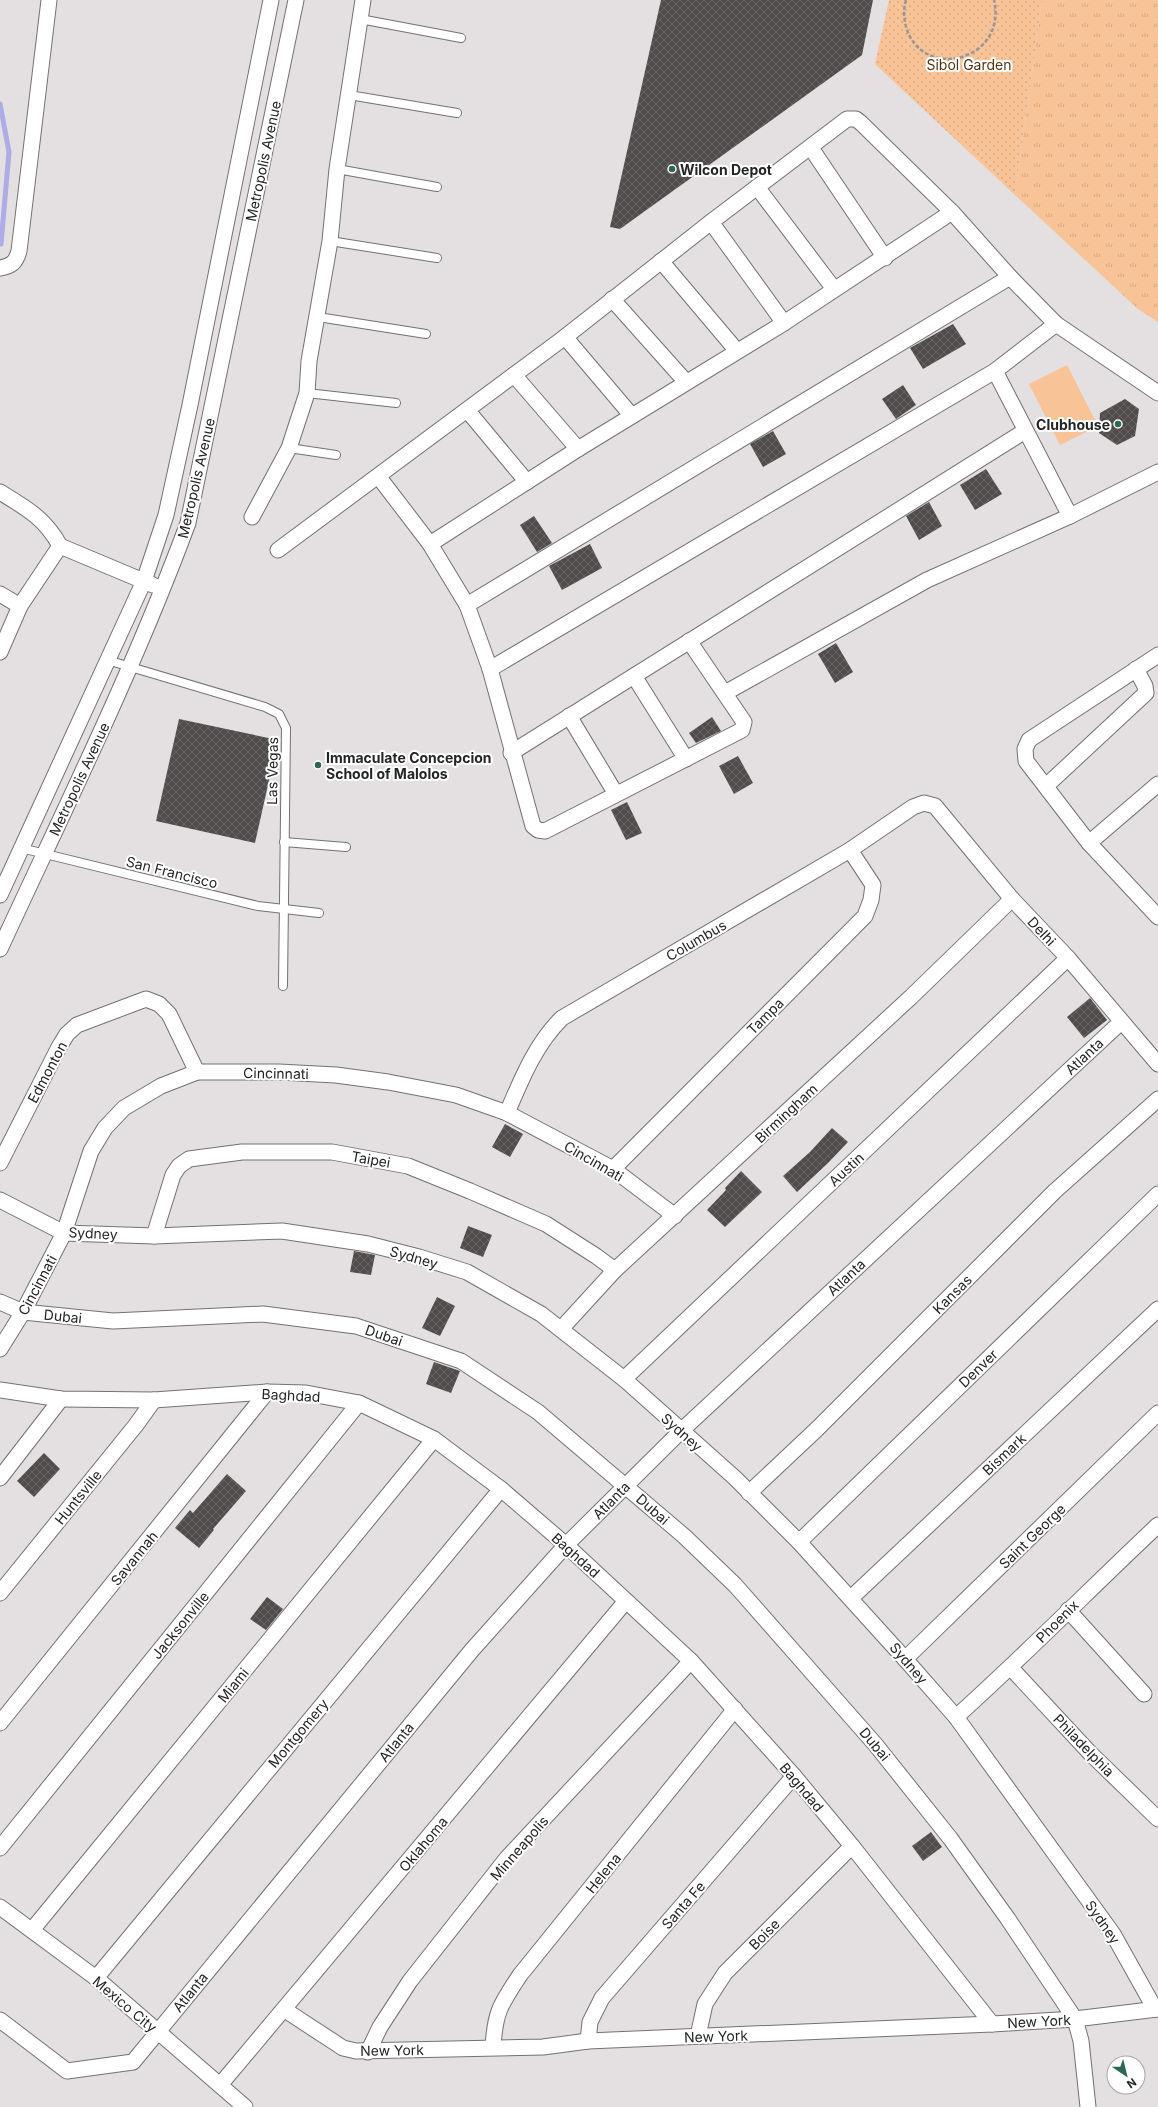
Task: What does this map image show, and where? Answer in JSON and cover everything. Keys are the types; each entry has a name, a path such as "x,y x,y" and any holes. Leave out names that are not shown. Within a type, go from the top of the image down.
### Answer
{"street":[{"path":"0,268 10,266 16,260 19,251 49,0"},
{"name":"Metropolis Avenue","path":"0,895 144,582 166,515 184,434 271,0"},
{"name":"Metropolis Avenue","path":"0,949 130,668 163,590 188,523 296,0"},
{"path":"252,517 289,448 307,393 309,361 318,317 330,241 337,169 363,0"},
{"path":"278,550 565,337 711,222 811,148 847,119 856,119 952,212 1010,277 1056,324 1158,393"},
{"path":"811,148 885,258"},
{"path":"757,187 834,289"},
{"path":"430,544 578,449 784,323 834,289 885,258 952,212"},
{"path":"711,222 784,323"},
{"path":"661,261 737,351"},
{"path":"467,605 1010,277"},
{"path":"612,299 686,382"},
{"path":"490,669 995,371 1056,324"},
{"path":"565,337 632,416"},
{"path":"995,371 1070,516"},
{"path":"514,375 578,449"},
{"path":"468,410 527,482"},
{"path":"511,753 1025,431"},
{"path":"726,693 927,580 1070,516 1158,472"},
{"path":"378,476 430,544 467,605 490,669 511,753 533,826 538,830 545,831 742,730 744,722 726,693 689,641"},
{"path":"0,492 35,514 49,527 60,546 163,590"},
{"path":"0,652 20,606 60,546"},
{"path":"0,594 20,606"},
{"path":"1155,908 1089,843 1026,761 1025,749 1029,740 1158,655"},
{"path":"1046,786 1146,693 1145,686 1136,669"},
{"path":"634,676 686,759"},
{"path":"569,716 616,794"},
{"path":"1089,843 1158,784"},
{"name":"Columbus","path":"507,1113 518,1086 544,1038 562,1018 850,850 913,807 924,803"},
{"name":"Delhi","path":"924,803 935,806 1012,899 1068,958 1158,1064"},
{"name":"Tampa","path":"613,1169 866,916 871,900 873,885 850,850"},
{"name":"Birmingham","path":"561,1329 615,1270 911,997 1012,899"},
{"name":"Austin","path":"624,1379 1068,958"},
{"name":"Edmonton","path":"0,1163 59,1047 67,1034 77,1024 146,999 160,1004 169,1014 197,1072"},
{"name":"Atlanta","path":"0,2020 67,2071 133,2062 472,1650 566,1544 681,1431 1121,1022"},
{"name":"Cincinnati","path":"0,1349 23,1312 64,1233 92,1152 105,1128 124,1108 161,1086 197,1072 336,1074 456,1095 507,1113 613,1169 675,1216"},
{"name":"Kansas","path":"749,1493 822,1423 1055,1191 1158,1099"},
{"name":"Taipei","path":"154,1236 173,1175 179,1166 190,1159 242,1152 332,1152 408,1166 470,1191 546,1224 615,1270"},
{"name":"Denver","path":"799,1542 1158,1194"},
{"name":"Sydney","path":"0,1200 64,1233 154,1236 282,1231 368,1244 419,1257 467,1272 541,1314 624,1379 735,1478 799,1542 905,1659 956,1718 1113,1934 1157,2009"},
{"name":"Dubai","path":"0,1302 23,1312 113,1321 263,1314 356,1326 461,1361 538,1412 626,1485 684,1536 735,1585 875,1744 950,1838 1008,1919 1075,2020 1081,2041 1088,2107"},
{"name":"Bismark","path":"850,1598 1158,1308"},
{"name":"Baghdad","path":"0,1390 61,1399 154,1400 267,1392 306,1393 359,1403 434,1440 501,1489 566,1544 691,1661 736,1709 794,1776 852,1846 992,2024"},
{"name":"Savannah","path":"0,1723 267,1392"},
{"path":"0,1478 61,1399"},
{"name":"Huntsville","path":"0,1593 136,1425 154,1400"},
{"name":"Jacksonville","path":"0,1848 359,1403"},
{"name":"Saint George","path":"905,1659 1158,1413"},
{"name":"Miami","path":"32,1930 434,1440"},
{"name":"Montgomery","path":"96,1978 501,1489"},
{"name":"Phoenix","path":"956,1718 1011,1668 1068,1610 1158,1525"},
{"name":"Oklahoma","path":"220,2085 285,2010 626,1601"},
{"path":"1068,1610 1144,1694"},
{"name":"Minneapolis","path":"368,2052 380,2027 410,1981 508,1858 691,1661"},
{"name":"Philadelphia","path":"1011,1668 1090,1753 1158,1819"},
{"name":"Helena","path":"493,2047 495,2024 500,2005 520,1975 736,1709"},
{"name":"Santa Fe","path":"588,2041 590,2022 602,1998 794,1776"},
{"name":"Boise","path":"698,2036 705,2004 725,1972 852,1846"},
{"name":"Mexico City","path":"0,1907 96,1978 245,2107"},
{"name":"New York","path":"285,2010 343,2048 368,2052 493,2047 543,2047 588,2041 1075,2020 1157,2009"}],"lane":[{"path":"360,19 461,38"},
{"path":"349,95 457,113"},
{"path":"337,169 437,187"},
{"path":"330,241 436,258"},
{"path":"318,317 426,334"},
{"path":"307,393 396,403"},
{"path":"289,448 336,455"},
{"name":"Las Vegas","path":"107,660 265,707 279,714 286,728 283,986"},
{"path":"284,842 346,848"},
{"name":"San Francisco","path":"21,848 258,906 319,913"}],"path":[{"path":"906,0 904,18 908,33 917,46 930,55 945,60 960,58 974,53 985,44 993,31 996,16 994,0"}],"green space":[{"name":"Sibol Garden","path":"889,0 1042,0 1015,195 875,64"},
{"path":"1042,0 1158,0 1158,322 1138,309 1015,195"},
{"path":"1067,365 1098,426 1060,445 1029,384"}],"building":[{"name":"Wilcon Depot","path":"661,0 873,0 862,55 620,229 610,227"},
{"path":"953,324 966,344 923,369 910,348"},
{"path":"903,385 916,405 896,419 882,399"},
{"name":"Clubhouse","path":"1125,399 1139,409 1135,436 1117,445 1099,433 1100,413"},
{"path":"773,431 786,454 763,467 750,444"},
{"path":"986,469 1002,494 975,510 960,485"},
{"path":"929,502 942,526 919,540 906,516"},
{"path":"534,516 552,543 537,552 520,525"},
{"path":"590,544 602,568 562,590 549,566"},
{"path":"836,643 853,672 835,683 818,654"},
{"path":"712,717 721,731 696,743 689,733"},
{"path":"179,719 278,740 255,843 156,821"},
{"path":"738,756 753,783 734,794 719,766"},
{"path":"627,802 642,833 626,840 611,810"},
{"path":"1090,998 1107,1020 1084,1038 1067,1017"},
{"path":"505,1124 523,1134 510,1157 492,1147"},
{"path":"832,1128 848,1142 797,1192 783,1176 810,1152"},
{"path":"741,1171 762,1192 725,1227 707,1210"},
{"path":"468,1226 492,1235 483,1257 460,1248"},
{"path":"354,1251 375,1255 371,1275 350,1272"},
{"path":"437,1297 455,1306 440,1336 422,1328"},
{"path":"434,1362 460,1371 451,1393 426,1384"},
{"path":"44,1453 60,1469 34,1497 17,1481"},
{"path":"227,1474 246,1491 213,1529 214,1530 199,1548 175,1528 190,1510 193,1513"},
{"path":"267,1597 283,1609 266,1630 250,1619"},
{"path":"931,1832 942,1847 923,1861 912,1846"}],"waterway":[{"path":"0,104 9,152 1,244"}],"place":[{"name":"Wilcon Depot","path":"672,169"},
{"name":"Clubhouse","path":"1118,424"},
{"name":"Immaculate Concepcion School of Malolos","path":"318,765"}]}
